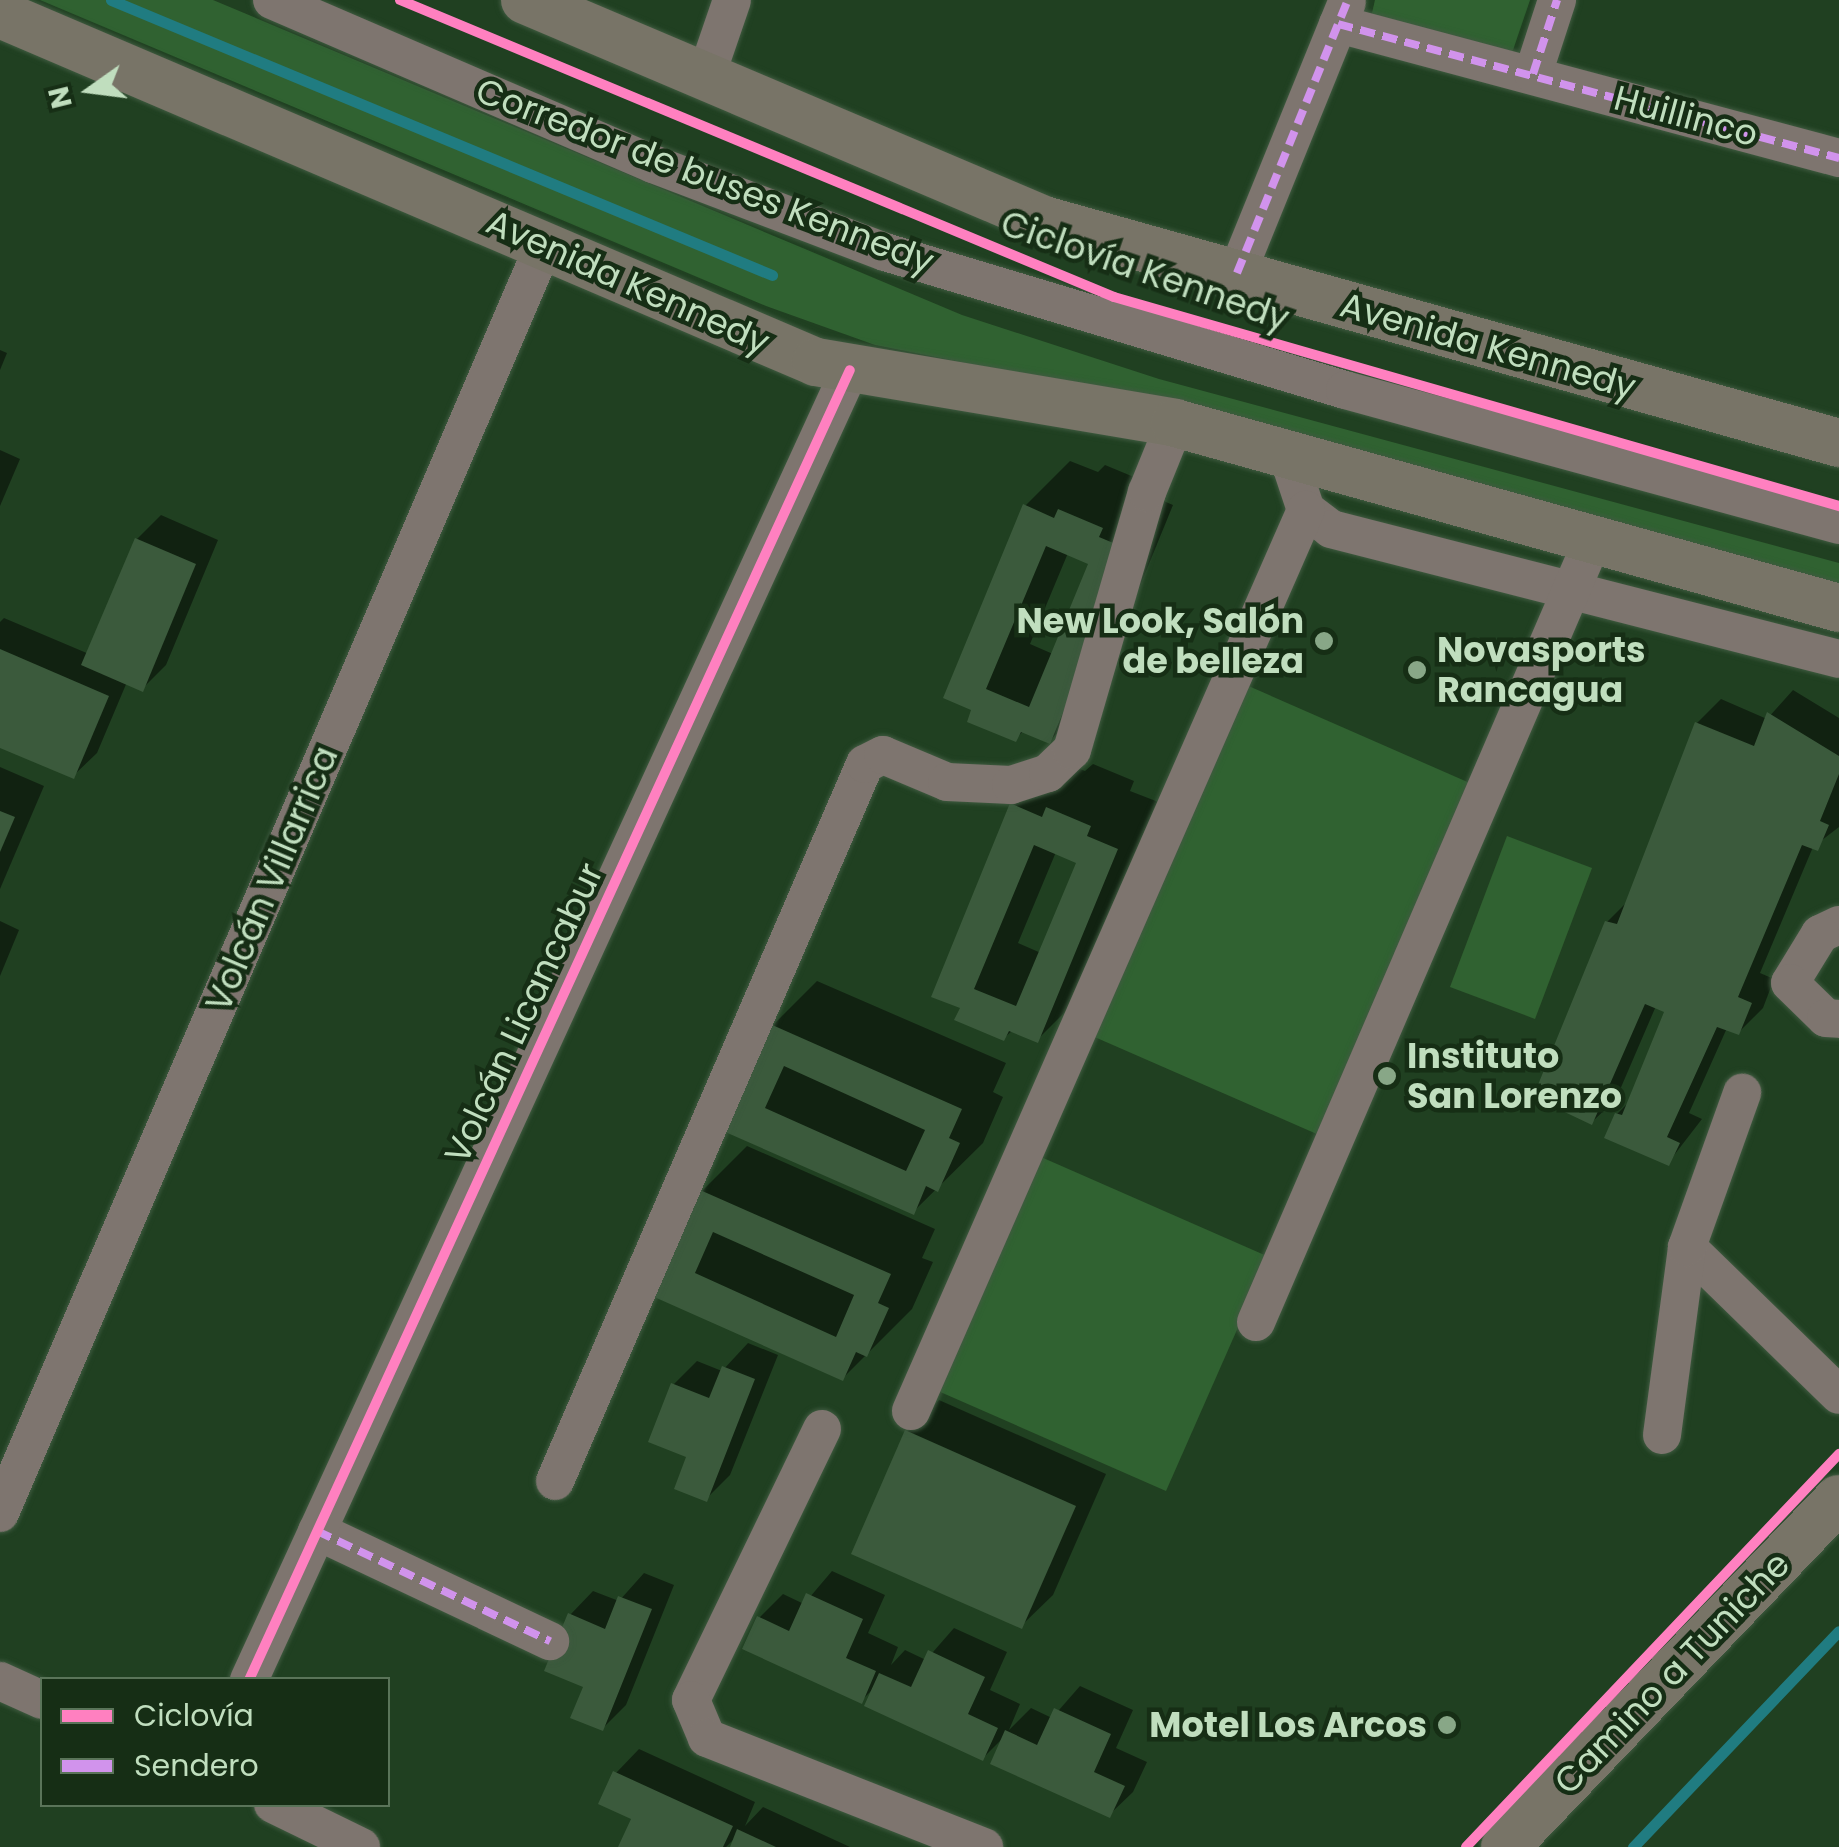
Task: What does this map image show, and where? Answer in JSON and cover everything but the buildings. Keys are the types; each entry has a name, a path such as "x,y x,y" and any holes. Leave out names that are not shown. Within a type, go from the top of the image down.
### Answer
{"main road":[{"name":"Avenida Kennedy","path":"525,0 705,80 1044,220 1839,443"},
{"name":"Avenida Kennedy","path":"0,14 780,348 850,370 1175,423 1286,450 1591,544 1839,608"},
{"name":"Camino a Tuniche","path":"1505,1847 1839,1499"}],"street":[{"name":"Corredor de buses Kennedy","path":"272,0 653,164 885,252 1346,390 1839,525"},
{"path":"705,80 732,0"},
{"path":"1533,74 1558,0"},
{"name":"Huillinco","path":"1237,273 1343,12 1533,74 1839,158"},
{"name":"Volcán Villarrica","path":"0,1513 544,244"},
{"name":"Volcán Licancabur","path":"250,1677 850,370"},
{"path":"554,1480 865,764 883,755 947,782 1011,786 1048,773 1072,750 1147,492 1175,423"},
{"path":"1286,450 1306,510 1332,529 1572,594 1839,659"},
{"path":"910,1411 1306,510"},
{"path":"1256,1322 1591,544"},
{"path":"1839,926 1820,934 1790,984 1826,1018 1839,1020"},
{"path":"1662,1434 1687,1247 1742,1094"},
{"path":"1687,1247 1839,1394"},
{"path":"822,1429 691,1700 707,1738 984,1847"},
{"path":"317,1531 550,1640"},
{"path":"0,1681 40,1699"},
{"path":"278,1807 362,1847"}],"green space":[{"path":"40,0 213,0 962,315 1159,379 1839,563 1839,600 1072,384 875,345 766,306"},
{"path":"1375,0 1530,0 1512,53 1369,26"},
{"path":"1244,684 1472,784 1319,1135 1090,1035"},
{"path":"1507,836 1592,868 1535,1019 1450,987"},
{"path":"1041,1157 1269,1257 1166,1491 938,1391"}],"waterway":[{"path":"111,0 772,275"},
{"path":"1633,1847 1839,1631"}],"marked path":[{"path":"1237,273 1348,0"},
{"path":"1533,74 1557,0"},
{"path":"1338,24 1839,158"},
{"path":"317,1531 550,1641"}],"cycle path":[{"name":"Ciclovía Kennedy","path":"400,0 1114,297 1839,506"},
{"path":"250,1677 850,370"},
{"path":"1466,1847 1839,1454"}],"place":[{"name":"New Look, Salón de belleza","path":"1324,641"},
{"name":"Novasports Rancagua","path":"1417,670"},
{"name":"Instituto San Lorenzo","path":"1387,1076"},
{"name":"Motel Los Arcos","path":"1447,1725"}]}
